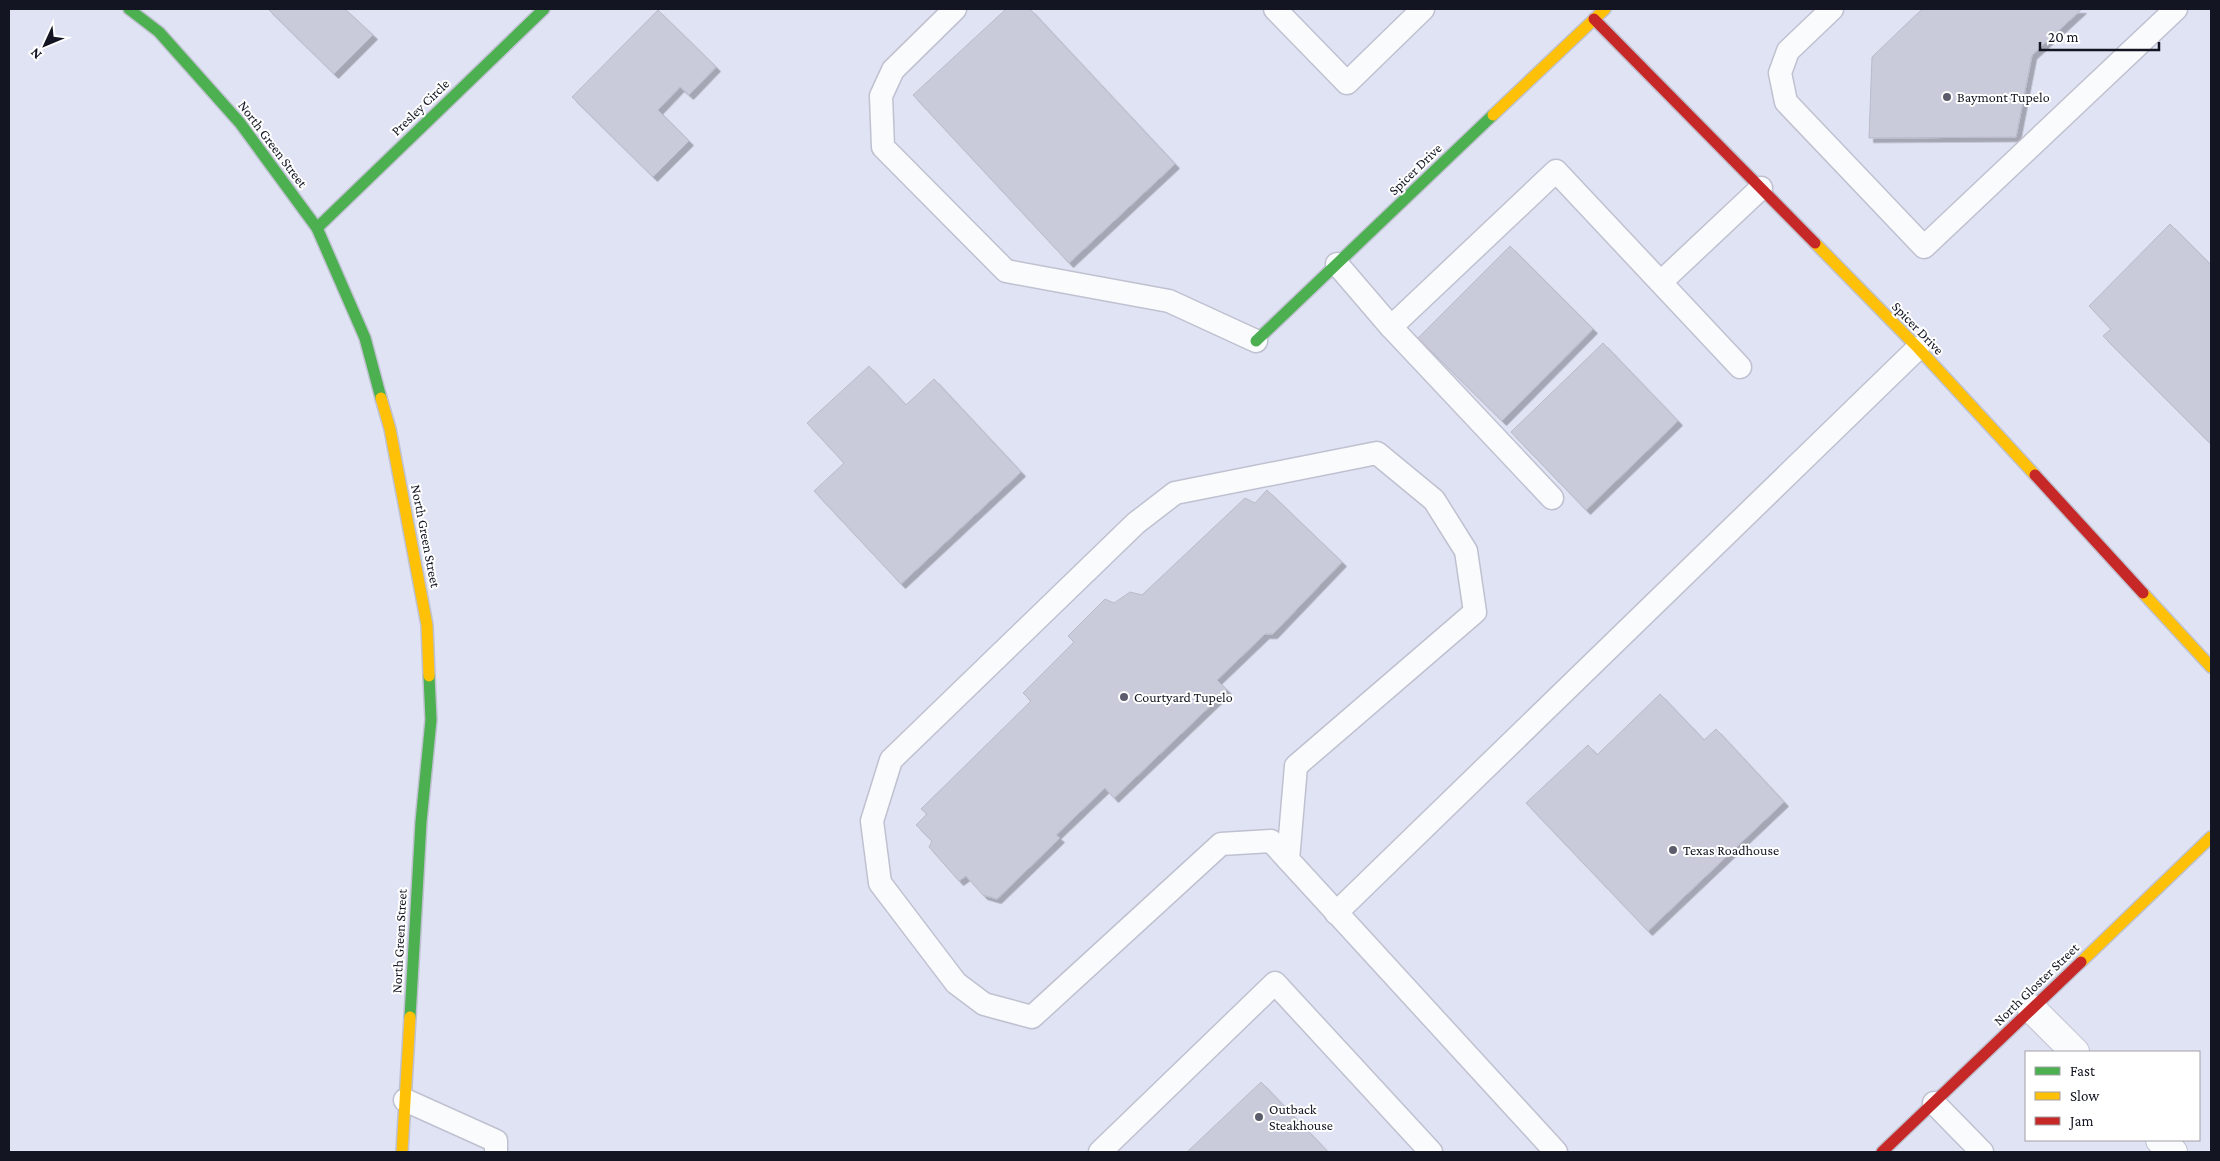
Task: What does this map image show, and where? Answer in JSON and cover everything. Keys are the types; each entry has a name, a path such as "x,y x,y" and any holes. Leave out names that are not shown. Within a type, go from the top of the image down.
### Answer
{"street":[{"name":"North Green Street","path":"129,9 160,32 240,123 317,228 365,338 390,428 427,625 431,720 421,822 402,1152"},
{"name":"Presley Circle","path":"317,228 544,9"},
{"name":"Spicer Drive","path":"1256,341 1605,9"},
{"name":"Spicer Drive","path":"1594,19 1918,348 2211,666"},
{"name":"North Gloster Street","path":"1882,1152 2211,837"},
{"path":"2032,1009 2073,1051"},
{"path":"2161,1141 2173,1152"}],"lane":[{"path":"955,9 893,70 880,96 883,147 1006,271 1169,302 1256,341"},
{"path":"1275,9 1347,83 1424,9"},
{"path":"1832,9 1788,51 1780,74 1786,102 1924,247 2176,9"},
{"path":"1391,326 1556,171 1740,367"},
{"path":"1661,282 1761,188"},
{"path":"1337,264 1391,326 1552,498"},
{"path":"1336,912 1918,348"},
{"path":"1288,860 1296,766 1475,612 1466,551 1434,500 1377,453 1175,493 1136,523 891,760 872,821 880,883 956,983 984,1004 1032,1017 1221,844 1271,841 1288,860 1556,1152"},
{"path":"1100,1152 1275,983 1431,1152"},
{"path":"405,1100 496,1141 496,1152"},
{"path":"1934,1103 1982,1152"}],"building":[{"path":"268,9 345,9 373,35 334,74"},
{"path":"1006,9 1030,9 1175,164 1069,263 913,95"},
{"name":"Baymont Tupelo","path":"1922,9 2082,9 2032,55 2016,137 1869,138 1872,57"},
{"path":"658,10 716,67 689,95 680,87 658,110 689,141 653,177 572,97"},
{"path":"2170,224 2211,265 2211,444 2103,336 2111,329 2089,306"},
{"path":"1510,246 1593,329 1502,421 1418,338"},
{"path":"1603,343 1678,421 1586,510 1511,432"},
{"path":"869,366 906,405 934,379 1021,472 901,584 814,491 844,463 807,423"},
{"name":"Courtyard Tupelo","path":"1267,490 1342,562 1273,634 1265,634 1217,680 1227,690 1114,798 1105,788 1056,835 1060,838 997,899 983,895 966,876 959,881 929,847 932,841 916,825 927,814 921,809 1031,701 1023,693 1074,642 1068,636 1105,599 1114,603 1130,592 1142,595 1245,498 1255,503"},
{"path":"1660,694 1704,740 1716,729 1784,802 1648,931 1526,803 1588,745 1597,755"},
{"name":"Outback Steakhouse","path":"1261,1082 1328,1152 1187,1152"}],"traffic: fast":[{"path":"129,9 159,32 240,123 317,228 365,338 381,398"},
{"path":"317,228 544,9"},
{"path":"1256,341 1493,115"},
{"path":"410,1017 421,822 431,720 429,676"}],"traffic: slow":[{"path":"1493,115 1605,9"},
{"path":"1815,243 1918,348 2035,475"},
{"path":"381,398 390,429 427,625 429,676"},
{"path":"2143,593 2211,667"},
{"path":"2081,962 2211,837"},
{"path":"402,1152 410,1017"}],"traffic: jam":[{"path":"1594,19 1815,243"},
{"path":"2035,475 2143,593"},
{"path":"1882,1152 2081,962"}],"place":[{"name":"Baymont Tupelo","path":"1947,97"},
{"name":"Courtyard Tupelo","path":"1124,697"},
{"name":"Texas Roadhouse","path":"1673,850"},
{"name":"Outback Steakhouse","path":"1259,1117"}]}
